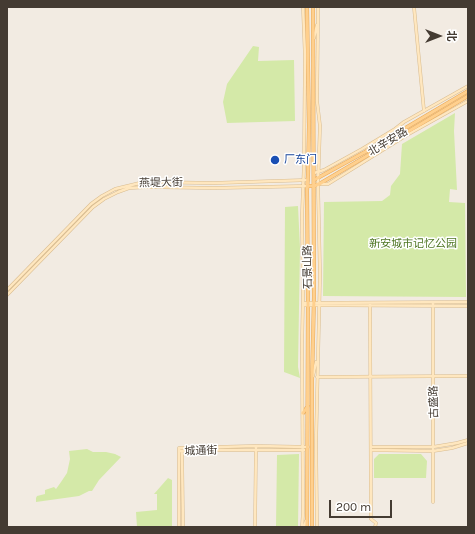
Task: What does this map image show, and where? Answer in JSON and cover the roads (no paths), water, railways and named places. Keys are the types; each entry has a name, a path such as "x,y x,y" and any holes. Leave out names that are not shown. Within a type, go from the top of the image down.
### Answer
{"main road":[{"name":"石景山路","path":"307,7 307,527"},
{"name":"石景山路","path":"312,527 312,381 314,304 313,7"},
{"name":"北辛安路","path":"308,180 319,178 382,142 467,88"},
{"name":"北辛安路","path":"308,186 318,184 468,96"},
{"path":"303,413 308,406"}],"street":[{"path":"303,7 305,56 304,165 302,180 303,527"},
{"path":"317,527 317,377 319,304 318,184 320,126 317,89 318,7"},
{"path":"414,7 424,111"},
{"path":"313,40 318,19"},
{"path":"314,173 319,172 370,144 424,111 467,88"},
{"path":"313,104 317,89"},
{"path":"318,184 328,184 407,135 468,101"},
{"path":"399,136 407,135"},
{"path":"370,144 382,142"},
{"name":"燕堤大街","path":"7,290 91,204 115,189 144,182 214,183 308,180"},
{"name":"燕堤大街","path":"7,295 93,207 104,199 129,188 308,186"},
{"path":"314,240 318,223"},
{"path":"303,304 433,304 468,302"},
{"path":"370,304 371,519 376,523 375,527"},
{"path":"433,304 468,306"},
{"name":"古盛路","path":"433,304 433,502"},
{"path":"312,381 318,356"},
{"path":"317,377 468,376"},
{"path":"371,449 433,447 468,440"},
{"path":"371,449 434,451 452,448 468,443"},
{"path":"255,527 256,446"},
{"name":"城通街","path":"303,448 180,452 179,448 256,446 303,448 308,449"},
{"path":"179,527 180,452"},
{"path":"180,452 183,527"},
{"path":"303,527 307,516"}],"place":[{"name":"厂东门","path":"275,160"}],"park label":[{"name":"新安城市记忆公园","path":"413,244"}]}
